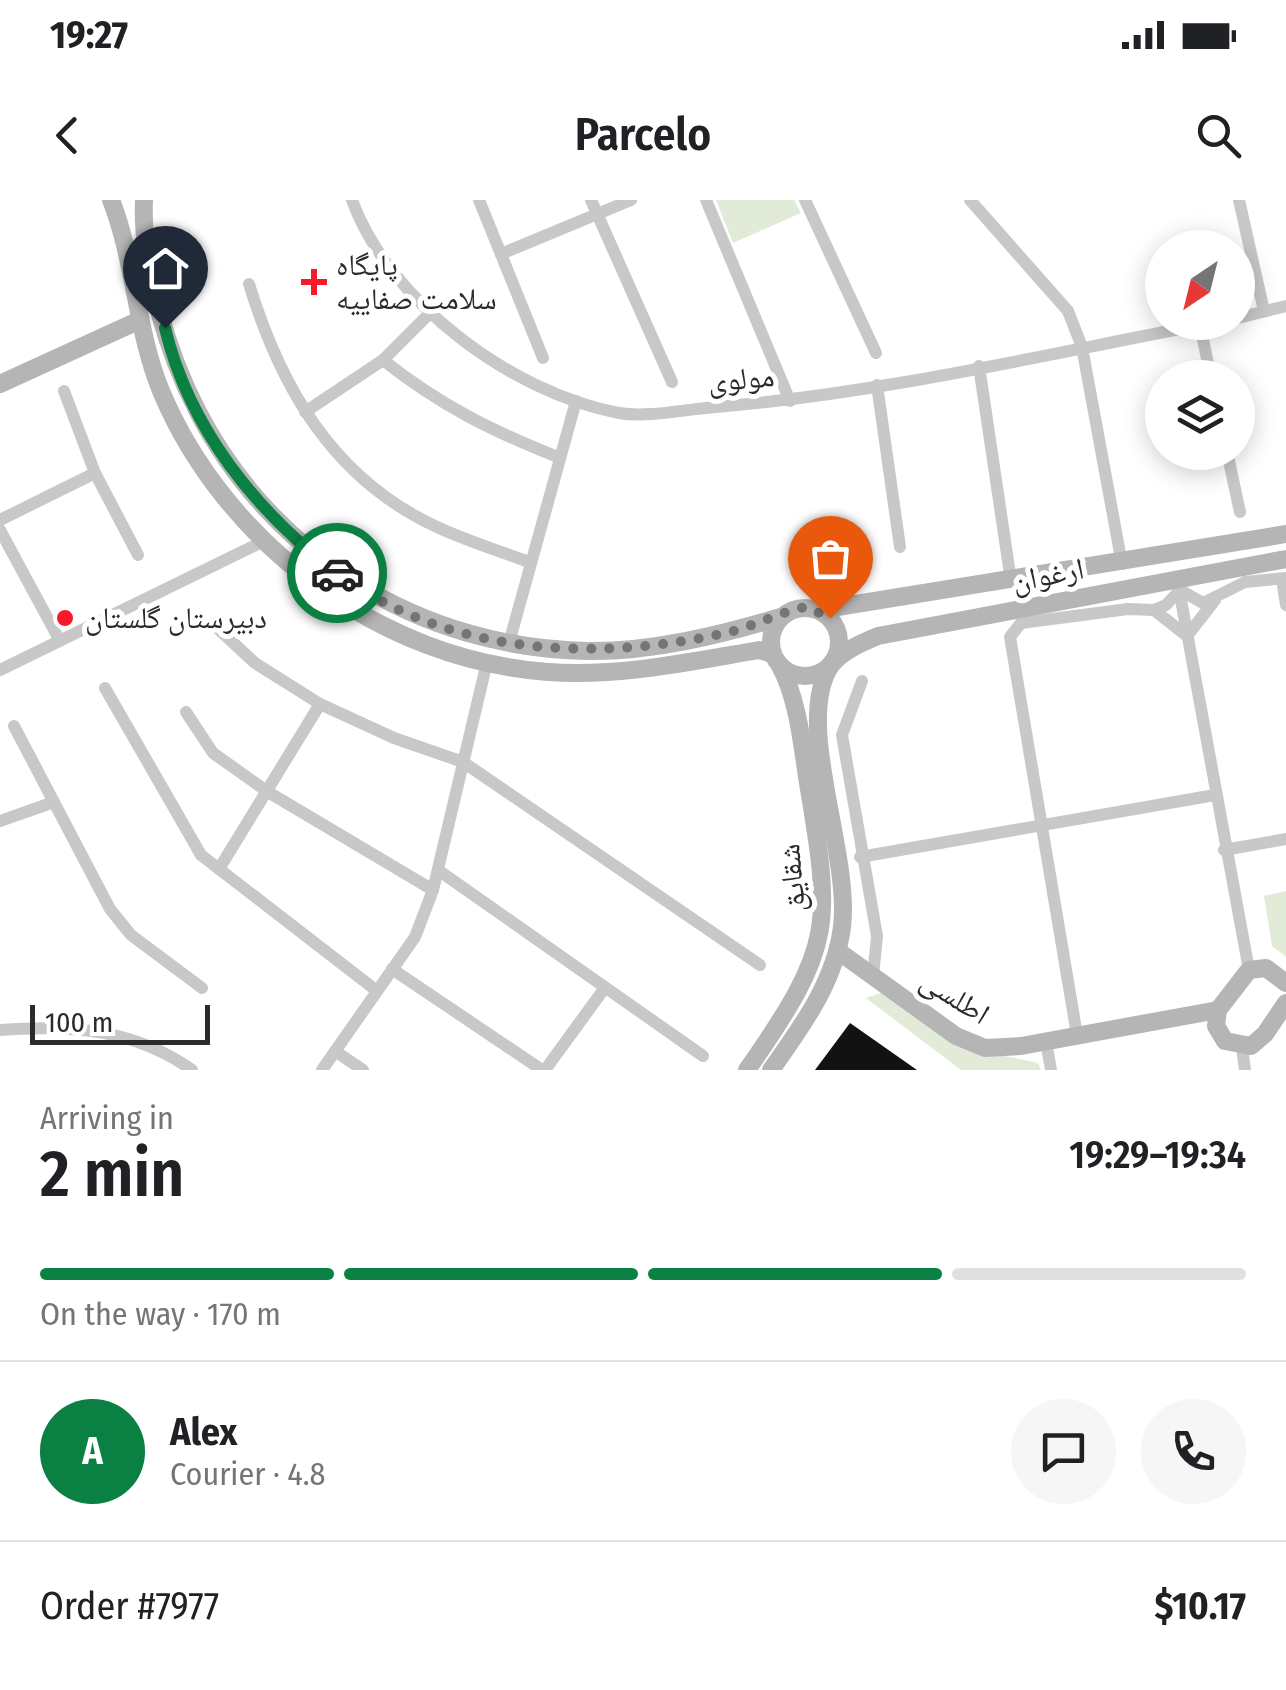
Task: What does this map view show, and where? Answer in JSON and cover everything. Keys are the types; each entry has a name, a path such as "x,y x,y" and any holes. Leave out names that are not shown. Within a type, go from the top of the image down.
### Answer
{"main road":[{"path":"111,200 161,390 192,451 231,507 264,541 298,572 374,621 442,650 487,662 586,673 667,666 759,650 805,676 829,667 837,656 838,630 819,610 806,607 727,632 606,650 509,643 448,628 385,602 347,580 281,526 230,467 181,378 160,307 144,200"},
{"path":"0,384 140,320"},
{"path":"264,541 281,526"},
{"name":"ارغوان","path":"819,610 1122,564 1286,534"},
{"name":"ارغوان","path":"829,667 856,646 878,636 1179,584 1286,559"},
{"path":"777,660 774,628 782,617"},
{"name":"شقایق","path":"747,1070 803,986 824,924 823,874 805,762 788,679 777,660"},
{"name":"شقایق","path":"772,1070 821,996 838,950 842,873 820,727 820,702 829,667"},
{"name":"اطلسی","path":"838,950 956,1036 984,1048 1046,1041 1218,1010"},
{"path":"1286,983 1274,970 1249,970 1218,1010 1218,1030 1225,1041 1242,1047 1259,1041 1286,1003"},
{"path":"1174,1016 1218,1030"}],"street":[{"name":"مولوی","path":"352,200 366,237 430,313 544,391 622,414 790,401 1145,336"},
{"path":"479,200 544,358"},
{"path":"590,200 672,382"},
{"path":"501,254 631,200"},
{"path":"706,200 790,401"},
{"path":"805,200 876,353"},
{"path":"970,200 1068,311 1082,347 1122,564"},
{"path":"1240,200 1264,311"},
{"path":"249,284 278,369 305,412 350,466 393,502 436,527 531,563"},
{"path":"1255,313 1286,306"},
{"path":"305,412 383,360 430,313"},
{"path":"383,360 452,410 560,458"},
{"path":"979,366 1011,582"},
{"path":"878,385 900,547"},
{"path":"64,392 95,473 138,554"},
{"path":"509,643 576,401"},
{"path":"1231,470 1240,512"},
{"path":"0,520 95,473"},
{"path":"0,530 60,641"},
{"path":"0,670 264,541"},
{"path":"1179,584 1202,604 1245,582 1284,579 1286,605"},
{"path":"1077,1035 1010,637 1020,622 1128,608 1154,610 1166,605 1179,584"},
{"path":"1179,584 1224,850 1249,970"},
{"path":"1188,636 1215,600"},
{"path":"1154,610 1188,636"},
{"path":"213,624 256,664 320,704 394,738 463,762 760,965"},
{"path":"322,1070 415,937 433,890 487,662"},
{"path":"862,681 842,735 860,857 877,936 873,976"},
{"path":"105,688 202,855 377,991"},
{"path":"218,869 320,704"},
{"path":"186,712 212,753 266,791 433,890"},
{"path":"14,726 110,909 131,935 202,988"},
{"path":"860,857 1215,796"},
{"path":"0,822 54,802"},
{"path":"1224,850 1286,839"},
{"path":"438,870 704,1056"},
{"path":"392,969 544,1070 604,989"},
{"path":"0,1030 60,1026 119,1034 192,1070"},
{"path":"1046,1041 1051,1070"},
{"path":"1242,1047 1245,1070"},
{"path":"335,1050 363,1070"}],"green space":[{"path":"716,200 794,200 801,213 733,243"},
{"path":"1286,891 1286,957 1272,946 1264,896"},
{"path":"889,990 981,1051 1038,1063 1041,1070 961,1070 866,998"}],"building":[{"path":"850,1023 917,1070 815,1070"}],"way so far":[{"path":"337,573 419,618 463,633 540,648 590,651 657,644 727,632 806,607 830,618"}],"place":[{"name":"پایگاه سلامت صفاییه","path":"314,282"},
{"name":"دبیرستان گلستان","path":"65,618"}],"route":[{"path":"165,328 181,378 230,467 281,526 337,573"}]}
